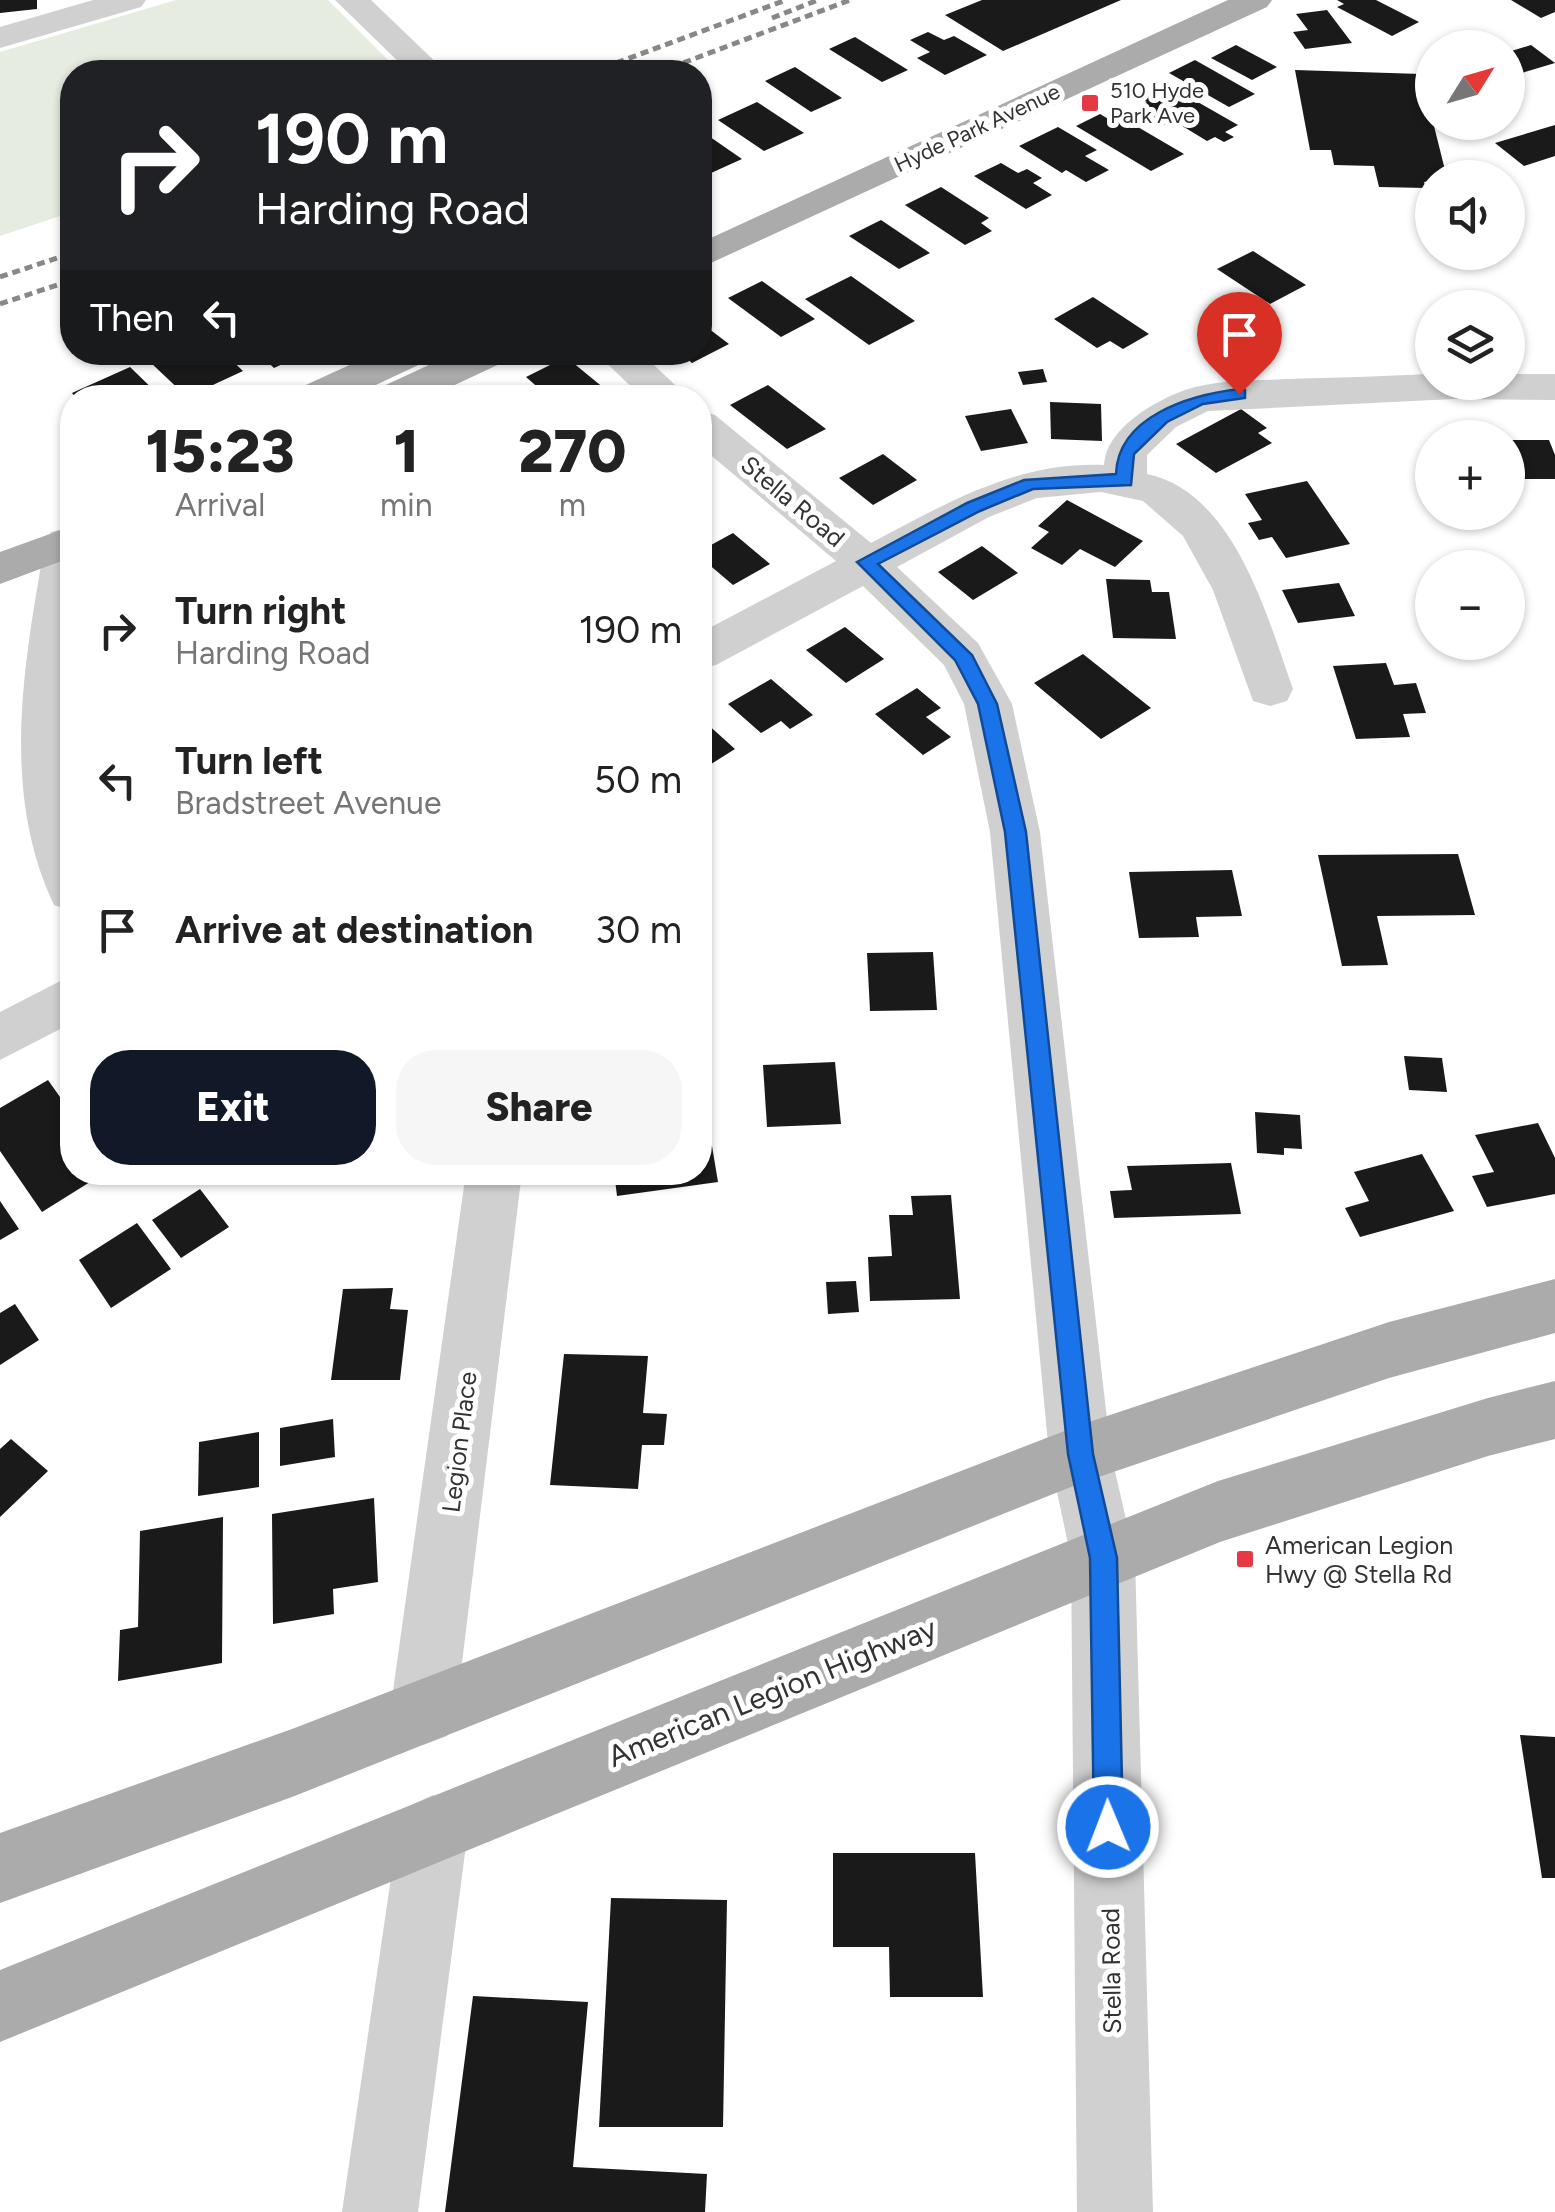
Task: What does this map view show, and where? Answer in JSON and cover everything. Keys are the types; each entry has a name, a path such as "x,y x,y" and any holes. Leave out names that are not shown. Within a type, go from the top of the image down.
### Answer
{"main road":[{"name":"Hyde Park Avenue","path":"712,218 1190,0"},
{"name":"Hyde Park Avenue","path":"712,251 1255,0"},
{"path":"340,385 384,365"},
{"path":"420,385 464,365"},
{"path":"0,531 60,529"},
{"path":"0,570 60,535"},
{"path":"0,1868 423,1712 1080,1454 1390,1350 1555,1306"},
{"name":"American Legion Highway","path":"0,2006 1218,1512 1488,1427 1555,1410"}],"street":[{"path":"0,38 129,0"},
{"path":"352,0 416,60"},
{"path":"630,365 654,385"},
{"path":"1125,481 1126,453 1140,436 1161,418 1200,399 1239,394 1454,386 1555,387"},
{"name":"Stella Road","path":"712,434 866,562 962,655 988,704 1016,832 1080,1454 1104,1558 1115,2212"},
{"path":"712,646 974,507 1031,484 1102,478 1157,490 1200,527 1235,590 1270,689"},
{"path":"60,595 41,708 40,771 46,816 60,856"},
{"path":"0,1038 60,1004"},
{"name":"Legion Place","path":"423,1712 492,1185"},
{"path":"380,2212 433,1830"}],"shaded area":[{"path":"176,0 328,0 388,60 60,60 60,216 0,236 0,52"}],"building":[{"path":"0,0 37,0 37,9 0,13"},
{"path":"982,0 1121,0 1003,51 945,15"},
{"path":"1337,0 1376,0 1419,22 1392,36 1337,7 1344,4"},
{"path":"1511,0 1555,0 1555,12 1541,18"},
{"path":"1327,10 1352,43 1305,49 1293,32 1308,30 1296,14"},
{"path":"928,32 944,40 954,36 987,55 945,75 917,58 930,52 910,40"},
{"path":"855,37 908,70 882,82 829,49"},
{"path":"1236,45 1277,67 1252,80 1211,58"},
{"path":"1531,45 1555,63 1525,72 1525,47"},
{"path":"1195,60 1255,94 1229,107 1169,73"},
{"path":"795,67 842,98 811,112 765,81"},
{"path":"1295,70 1415,74 1415,140 1438,140 1442,160 1415,160 1415,188 1379,187 1374,166 1334,165 1331,150 1310,150"},
{"path":"1153,88 1164,95 1175,89 1238,125 1225,132 1234,137 1224,142 1215,137 1207,141 1179,124 1171,128 1136,108 1147,102 1137,97"},
{"path":"757,102 804,133 764,151 718,120"},
{"path":"1100,114 1110,120 1119,116 1184,154 1151,171 1076,126"},
{"path":"1555,125 1555,156 1525,166 1525,160 1516,160 1495,143 1525,140 1525,134"},
{"path":"1058,127 1097,150 1085,156 1109,170 1086,182 1066,170 1062,173 1019,146"},
{"path":"712,138 742,159 712,173"},
{"path":"1001,163 1018,173 1027,169 1042,178 1033,183 1052,195 1026,209 974,176"},
{"path":"941,187 989,218 981,223 992,231 965,245 905,205"},
{"path":"881,220 930,253 899,269 849,236"},
{"path":"1253,251 1306,285 1270,304 1217,269"},
{"path":"851,276 915,321 869,345 805,299"},
{"path":"762,281 815,319 781,337 728,298"},
{"path":"1093,297 1149,334 1123,349 1110,341 1097,348 1054,319"},
{"path":"712,331 729,344 712,353"},
{"path":"153,365 237,365 243,371 213,385 174,385"},
{"path":"550,365 576,365 600,385 535,385 526,377"},
{"path":"130,367 149,385 90,385"},
{"path":"1043,369 1047,382 1023,385 1018,372"},
{"path":"768,385 826,429 787,449 730,405"},
{"path":"1050,402 1101,404 1102,441 1051,439"},
{"path":"1011,409 1028,443 981,451 965,416"},
{"path":"1241,409 1267,428 1258,433 1272,443 1216,473 1176,444"},
{"path":"1525,440 1549,440 1555,455 1555,479 1525,479"},
{"path":"883,454 917,480 873,505 839,478"},
{"path":"1307,481 1350,544 1286,558 1272,537 1259,540 1248,523 1262,520 1245,494"},
{"path":"1067,500 1143,541 1115,567 1080,549 1062,565 1031,548 1049,532 1038,526"},
{"path":"733,533 770,564 733,585 712,567 712,544"},
{"path":"982,546 1018,573 973,600 938,572"},
{"path":"1106,579 1150,580 1152,592 1169,592 1176,639 1113,638"},
{"path":"1339,583 1355,616 1298,623 1282,590"},
{"path":"845,627 884,659 846,683 806,650"},
{"path":"1083,654 1151,708 1101,739 1034,683"},
{"path":"1386,663 1394,685 1416,683 1426,713 1403,714 1410,737 1356,739 1333,666"},
{"path":"771,679 813,715 790,729 781,721 761,733 728,704"},
{"path":"917,688 941,708 926,717 951,737 923,755 875,714"},
{"path":"712,728 735,749 712,763"},
{"path":"1458,854 1475,915 1377,916 1388,965 1342,966 1318,855"},
{"path":"1232,870 1242,916 1196,917 1199,937 1139,938 1129,872"},
{"path":"933,952 937,1010 870,1011 867,953"},
{"path":"1404,1056 1442,1058 1447,1092 1409,1090"},
{"path":"835,1062 841,1124 767,1127 763,1065"},
{"path":"48,1080 60,1097 60,1185 85,1185 42,1212 0,1151 0,1108"},
{"path":"1255,1112 1300,1115 1302,1149 1284,1148 1284,1155 1257,1153"},
{"path":"1538,1123 1555,1158 1555,1194 1487,1207 1472,1176 1494,1172 1475,1135"},
{"path":"712,1146 718,1182 712,1183"},
{"path":"1422,1154 1454,1211 1360,1237 1345,1208 1369,1201 1354,1172"},
{"path":"1231,1163 1241,1214 1114,1218 1110,1191 1132,1190 1127,1166"},
{"path":"616,1185 696,1185 617,1196"},
{"path":"200,1189 229,1227 181,1258 152,1220"},
{"path":"951,1195 960,1299 870,1301 868,1257 892,1256 889,1215 913,1215 911,1196"},
{"path":"0,1201 19,1229 0,1240"},
{"path":"137,1223 171,1269 111,1308 79,1260"},
{"path":"856,1281 859,1312 828,1314 826,1282"},
{"path":"393,1288 390,1309 408,1310 400,1380 331,1380 343,1289"},
{"path":"15,1304 39,1340 0,1365 0,1313"},
{"path":"564,1354 648,1356 643,1413 667,1414 664,1445 642,1445 638,1489 550,1485"},
{"path":"333,1419 335,1457 280,1466 280,1428"},
{"path":"259,1432 259,1487 198,1496 199,1442"},
{"path":"11,1439 48,1471 0,1517 0,1449"},
{"path":"374,1498 378,1582 333,1589 334,1614 273,1624 272,1514"},
{"path":"223,1517 222,1663 118,1681 120,1630 138,1627 140,1531"},
{"path":"1520,1735 1555,1737 1555,1878 1542,1878"},
{"path":"833,1853 975,1853 983,1997 890,1997 889,1947 833,1947"},
{"path":"611,1898 727,1900 723,2127 599,2127"},
{"path":"473,1996 588,2002 573,2167 707,2174 705,2212 445,2212"}],"railway":[{"path":"624,60 786,0"},
{"path":"772,18 818,0"},
{"path":"691,60 850,0"},
{"path":"0,277 60,257"},
{"path":"0,304 60,284"}],"place":[{"name":"510 Hyde Park Ave","path":"1090,103"},
{"name":"American Legion Hwy @ Stella Rd","path":"1245,1559"}],"route":[{"path":"1108,1827 1104,1558 1080,1454 1016,832 988,704 962,655 866,562 974,507 1031,484 1102,478 1125,481 1126,453 1161,418 1200,399 1239,394"}]}
